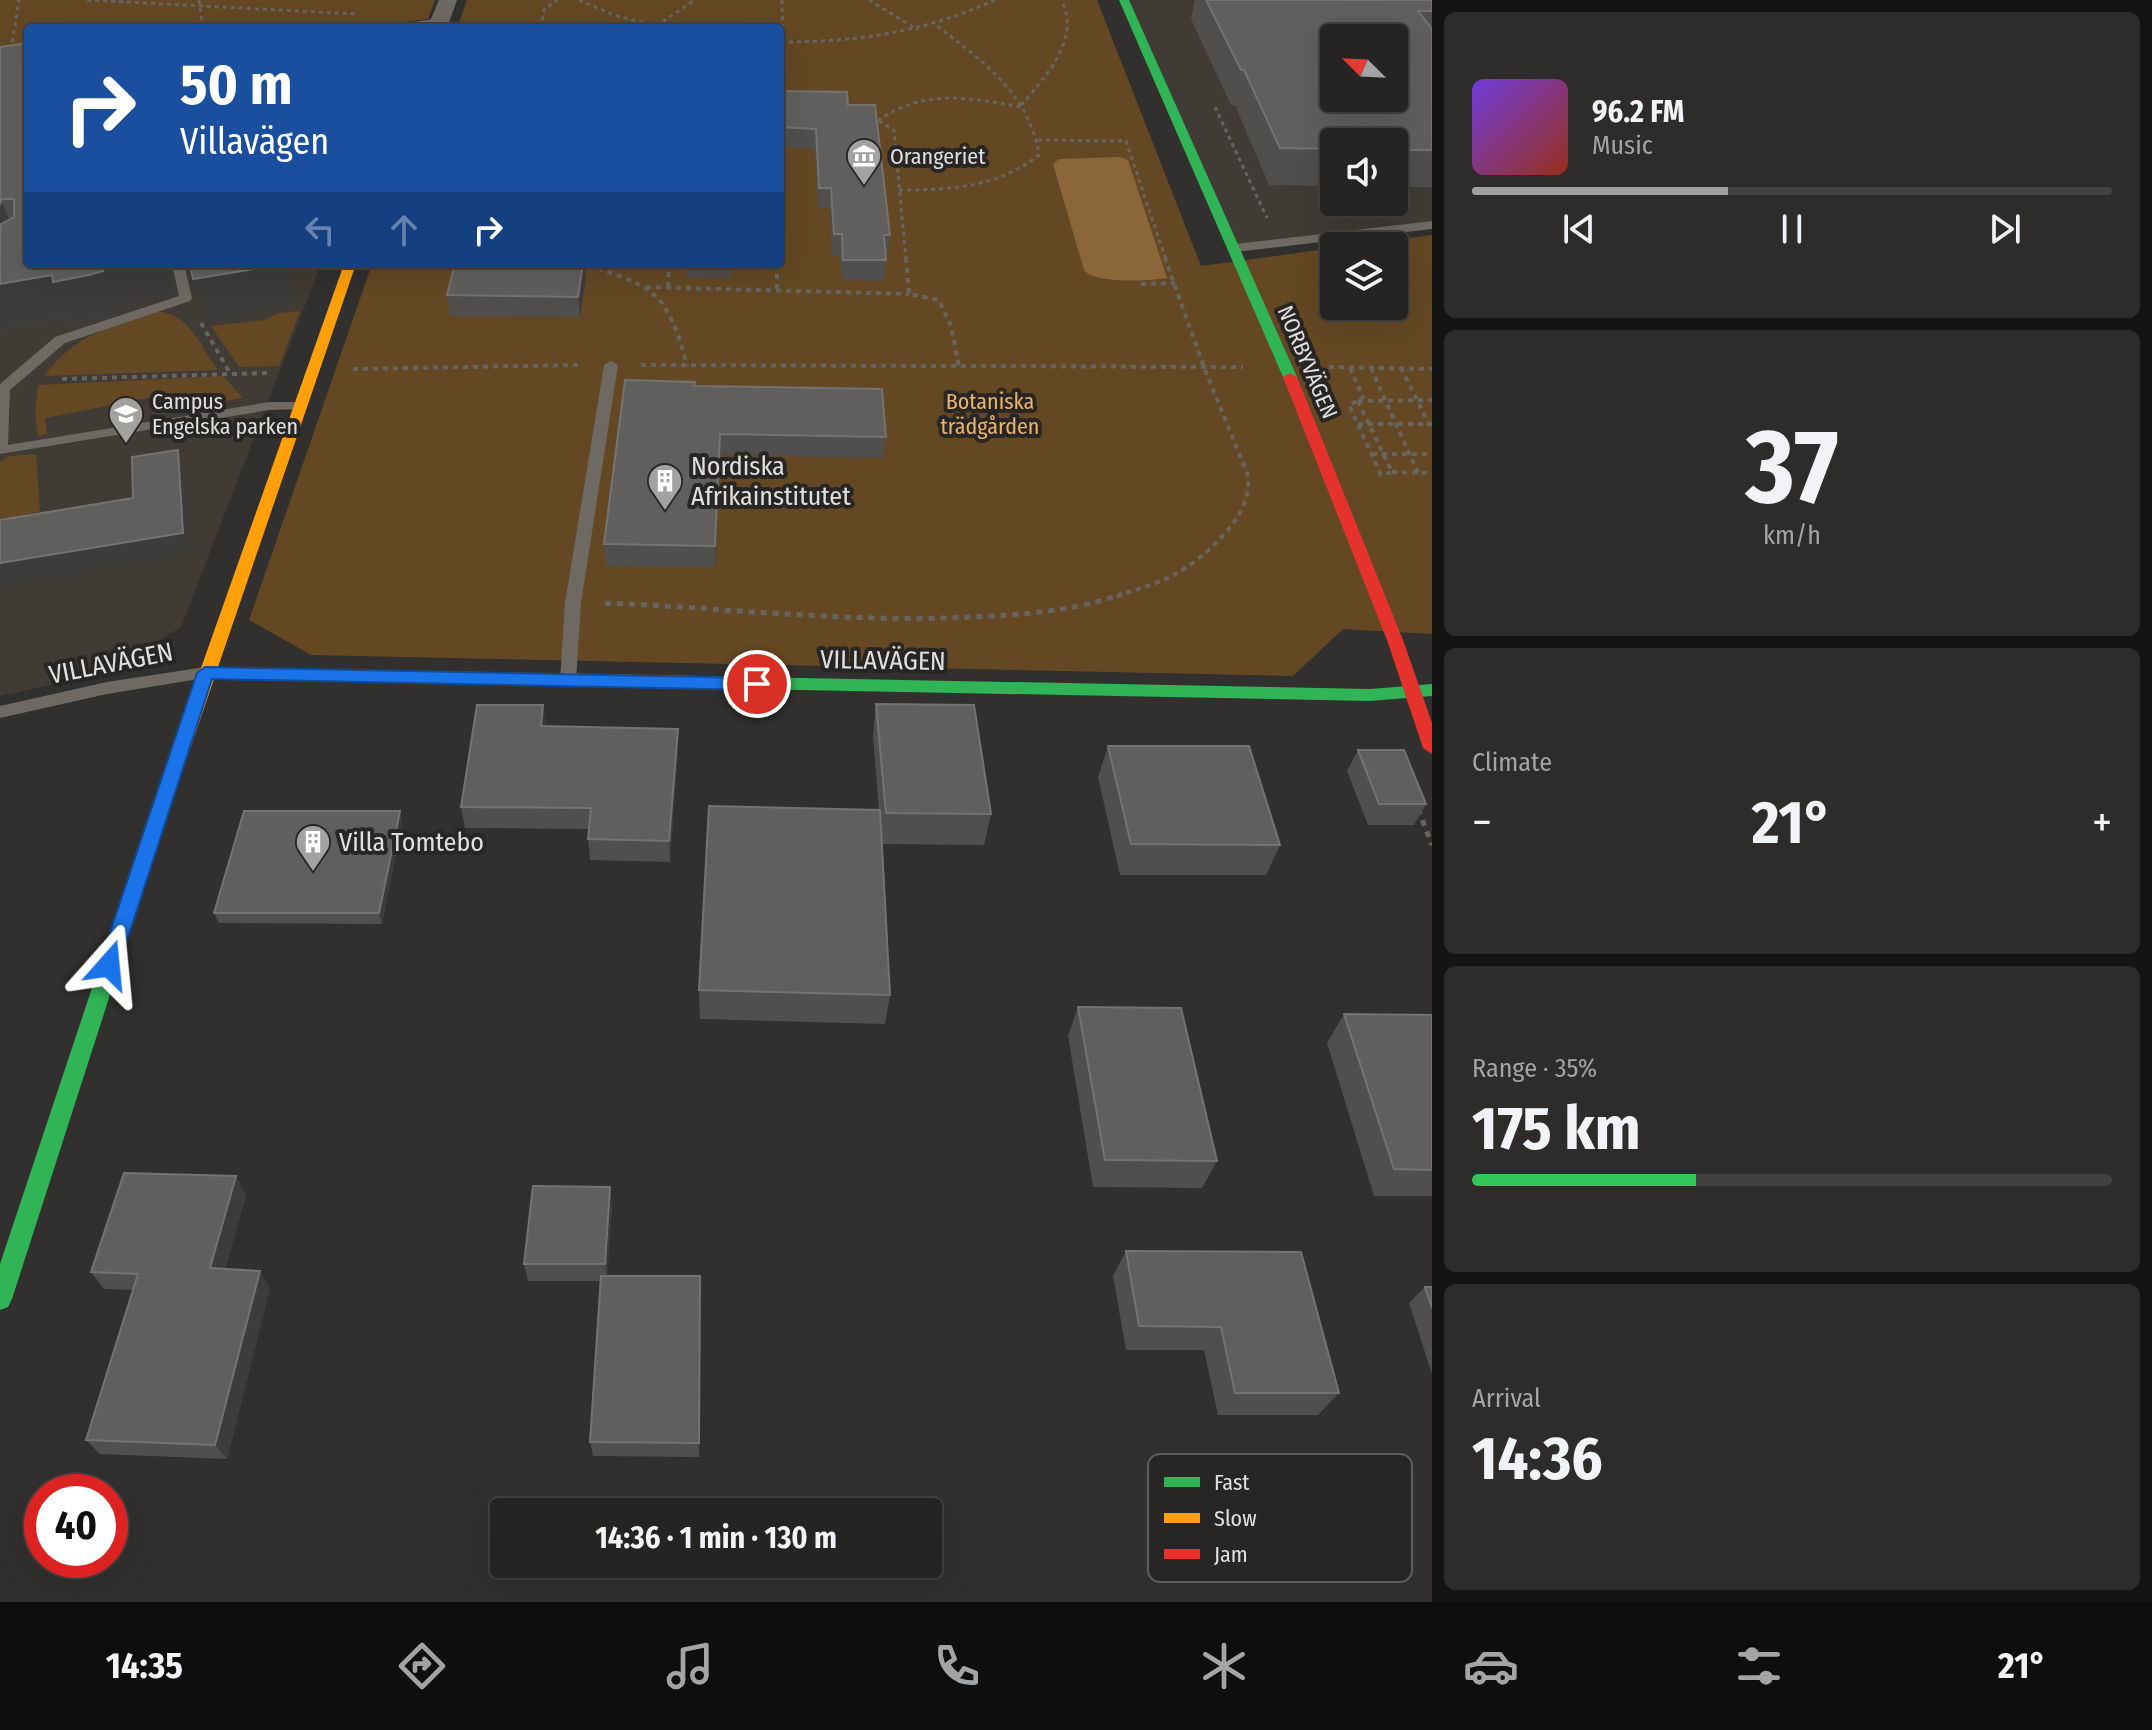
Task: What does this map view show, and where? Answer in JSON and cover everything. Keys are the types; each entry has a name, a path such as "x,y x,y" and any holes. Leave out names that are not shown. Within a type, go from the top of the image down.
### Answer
{"street":[{"path":"438,24 448,0"},
{"name":"NORBYVÄGEN","path":"1124,0 1286,368 1395,640 1432,748"},
{"path":"0,1299 205,673 349,268"},
{"name":"VILLAVÄGEN","path":"205,673 1370,695 1432,690"}],"lane":[{"path":"1235,248 1432,225"},
{"path":"179,268 186,298 60,340 5,386 1,451 269,406 299,406"},
{"path":"568,681 573,603 611,365"},
{"name":"VILLAVÄGEN","path":"0,712 107,688 205,673"}],"path":[{"path":"11,61 11,34 19,0"},
{"path":"87,0 366,15"},
{"path":"199,0 202,24"},
{"path":"542,24 544,10 557,0"},
{"path":"579,0 645,24"},
{"path":"659,24 695,0"},
{"path":"782,0 782,24"},
{"path":"869,0 918,30"},
{"path":"784,42 849,42 918,30 937,26 995,0"},
{"path":"1022,106 1059,59 1068,18 1066,5 1061,0"},
{"path":"899,190 967,191 1030,163 1039,155 1030,114 985,64 937,26"},
{"path":"878,121 895,106 924,97 1022,106"},
{"path":"861,113 894,130 909,294"},
{"path":"573,603 664,603 781,613 1003,617 1068,610 1135,591 1186,569 1200,559 1232,527 1243,509 1250,483 1204,369 1126,141 1038,140"},
{"path":"599,268 646,287 909,294 939,300 951,326 959,367"},
{"path":"668,287 669,268"},
{"path":"777,268 777,290"},
{"path":"1141,284 1175,283"},
{"path":"646,287 671,318 687,366"},
{"path":"186,298 216,353 231,373 269,406"},
{"path":"311,371 611,365 1432,369"},
{"path":"1350,368 1363,397 1349,405 1381,475 1392,472 1432,473"},
{"path":"1371,368 1418,473"},
{"path":"1401,368 1431,426"},
{"path":"5,386 269,373"},
{"path":"1358,401 1432,400"},
{"path":"1358,401 1392,472"},
{"path":"1358,424 1431,426"},
{"path":"1372,454 1432,454"}],"shaded area":[{"path":"1128,0 1432,0 1432,221 1320,232 1320,235 1237,245"},
{"name":"Campus Engelska parken","path":"0,81 24,238 24,268 319,268 181,627 109,672 0,696"},
{"path":"1120,157 1128,160 1167,278 1099,278 1084,270 1053,164 1059,159"}],"green space":[{"path":"0,0 435,0 428,19 387,24 24,24 24,69 0,72"},
{"name":"Botaniska trädgården","path":"467,0 1097,0 1201,266 1320,250 1320,320 1408,320 1408,238 1432,235 1432,634 1343,629 1293,676 311,655 249,620 371,268 784,268 784,24 458,24"},
{"path":"158,311 170,314 187,325 218,370 44,376 81,341"},
{"path":"300,311 279,366 239,367 211,326 264,320 279,313"},
{"path":"223,376 243,398 167,412 168,394 45,418 47,434 38,436 35,415 38,385"},
{"path":"36,454 40,511 0,521 0,462 9,456"}],"building":[{"path":"1206,0 1432,0 1432,11 1418,11 1432,29 1432,150 1408,150 1408,128 1320,128 1320,149 1280,148 1244,70 1241,70"},
{"path":"24,44 24,268 102,268 103,271 53,282 52,275 0,284 0,225 14,217 14,199 1,199 0,205 0,47"},
{"path":"784,91 847,92 848,105 875,105 890,235 884,235 886,260 843,260 842,234 834,234 831,188 819,188 816,129 784,127"},
{"path":"191,268 260,268 193,279"},
{"path":"454,268 582,268 578,297 447,295"},
{"name":"Nordiska Afrikainstitutet","path":"625,380 695,382 694,386 882,389 886,437 720,434 715,546 604,544"},
{"path":"178,450 183,533 0,563 0,520 133,498 132,457"},
{"path":"876,704 974,705 991,814 886,813"},
{"path":"477,705 543,705 541,726 678,729 669,841 588,839 591,808 461,807"},
{"path":"1108,746 1249,746 1280,845 1131,844"},
{"path":"1358,750 1404,750 1426,804 1379,804"},
{"path":"709,806 880,810 890,995 699,990"},
{"name":"Villa Tomtebo","path":"244,811 400,811 379,913 214,913"},
{"path":"1078,1007 1181,1008 1217,1161 1105,1160"},
{"path":"1344,1014 1432,1015 1432,1170 1394,1169"},
{"path":"124,1173 236,1176 210,1268 260,1271 215,1445 86,1440 138,1274 91,1272"},
{"path":"533,1186 610,1187 605,1264 524,1264"},
{"path":"1126,1251 1301,1252 1339,1393 1235,1393 1221,1327 1139,1326"},
{"path":"601,1276 700,1276 699,1443 590,1442"},
{"path":"1425,1287 1432,1287 1432,1308"}],"traffic: fast":[{"path":"1124,0 1290,377"},
{"path":"754,683 1370,695 1432,690"},
{"path":"0,1299 168,787"}],"traffic: slow":[{"path":"168,787 349,268"},
{"path":"205,673 754,683"}],"traffic: jam":[{"path":"1290,377 1395,640 1432,748"}],"place":[{"name":"Orangeriet","path":"864,187"},
{"name":"Campus Engelska parken","path":"126,445"},
{"name":"Nordiska Afrikainstitutet","path":"665,512"},
{"name":"Villa Tomtebo","path":"313,873"}],"route":[{"path":"109,965 205,673 757,684"}]}
